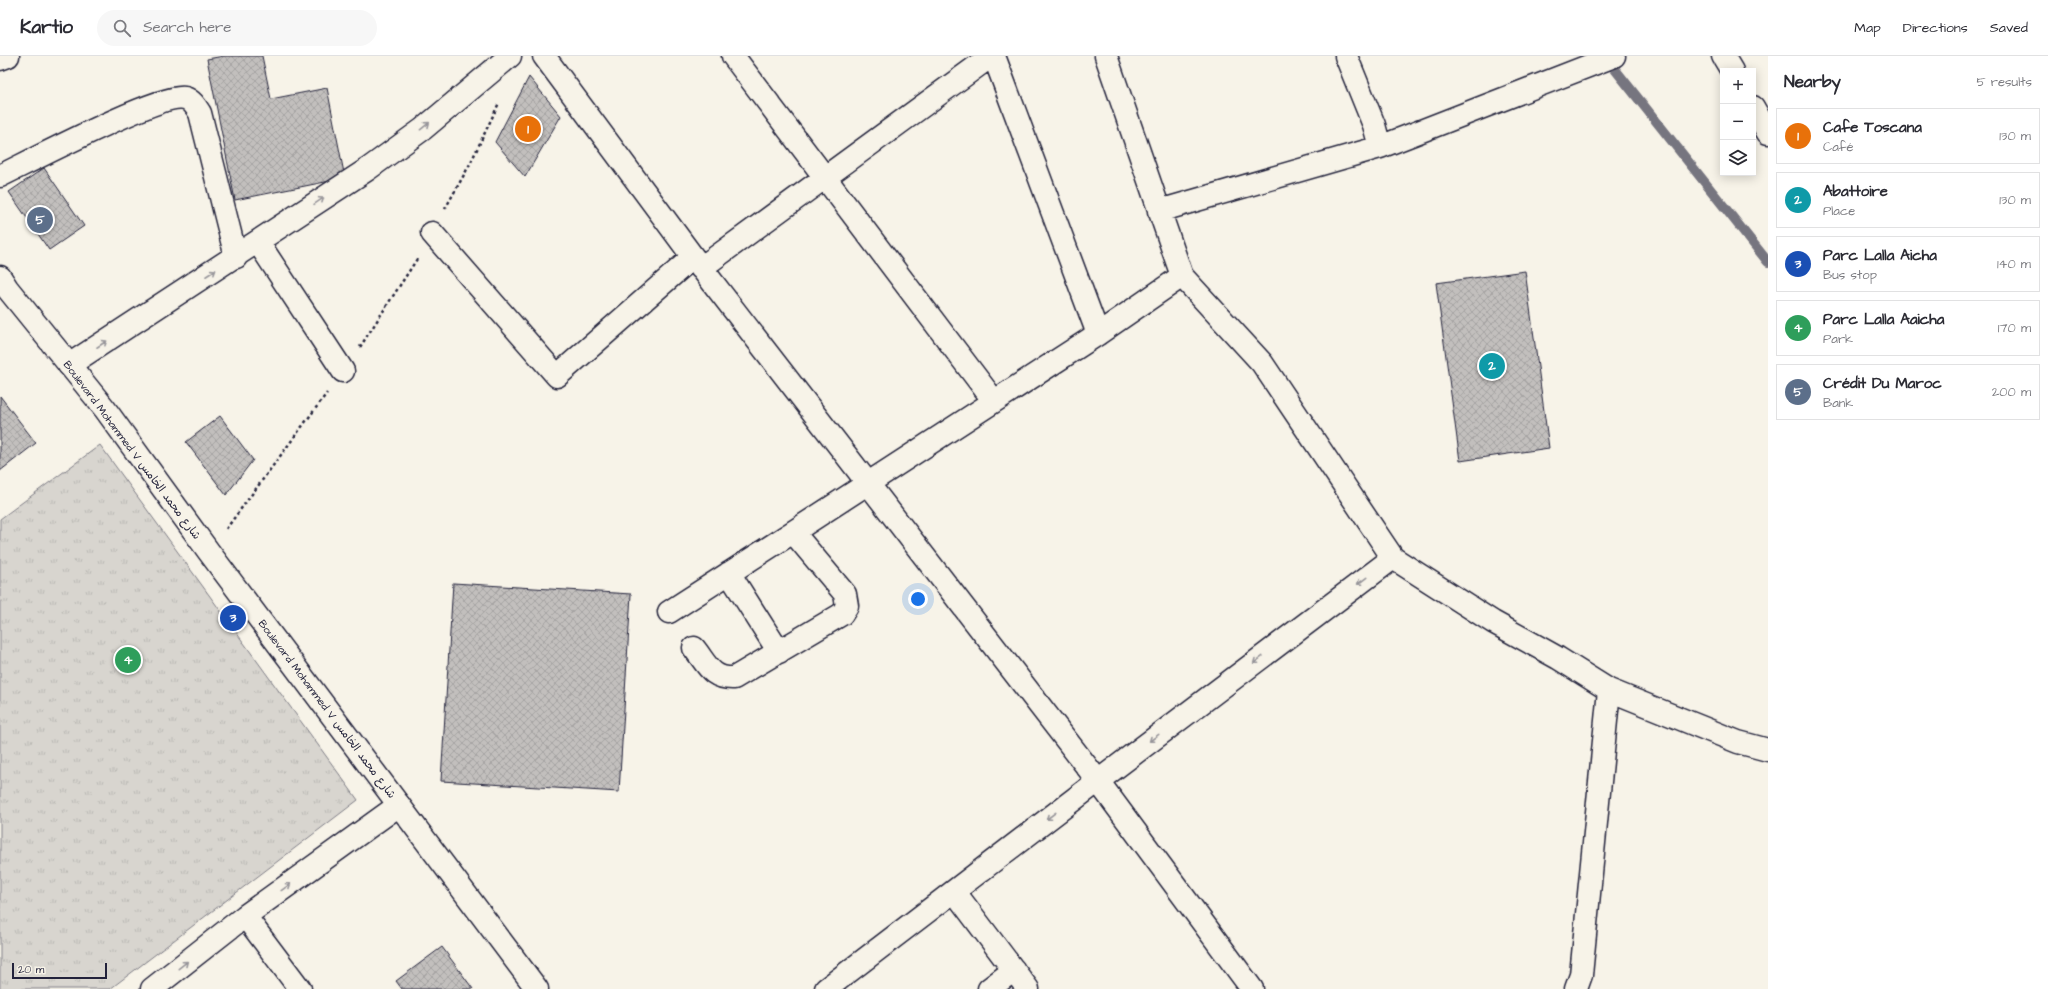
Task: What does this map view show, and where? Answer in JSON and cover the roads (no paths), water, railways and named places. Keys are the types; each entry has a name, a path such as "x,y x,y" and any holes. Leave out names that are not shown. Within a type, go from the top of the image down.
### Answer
{"street":[{"path":"0,59 8,56"},
{"path":"69,365 368,169 423,129 510,56"},
{"path":"544,56 697,263 1098,781 1252,989"},
{"path":"733,56 994,401"},
{"path":"432,233 557,376 697,263 825,178 991,56"},
{"path":"994,56 1098,334"},
{"path":"1106,56 1182,276 1262,363 1393,558 1493,622 1558,658 1609,690 1731,740 1768,750"},
{"path":"1346,56 1374,126 1380,147"},
{"path":"1159,211 1380,147 1614,56"},
{"path":"1724,56 1730,68"},
{"path":"0,176 129,114 165,100 184,98 190,101 200,113 236,256"},
{"path":"1756,112 1768,133"},
{"path":"258,242 344,371"},
{"path":"669,612 1098,334 1182,276"},
{"name":"Boulevard Mohammed V شارع محمد الخامس","path":"2,287 69,365 104,409 209,552 537,989"},
{"path":"694,648 716,676 734,678 842,614 847,606 845,594 793,532"},
{"path":"826,989 1393,558"},
{"path":"729,573 779,652"},
{"path":"1576,989 1581,974 1609,690"},
{"path":"152,989 245,916 399,806"},
{"path":"954,891 1028,989"},
{"path":"245,916 300,989"},
{"path":"989,989 1014,970"}],"waterway":[{"path":"1606,58 1768,262"}],"place":[{"name":"Cafe Toscana","path":"528,129"},
{"name":"Crédit Du Maroc","path":"40,220"},
{"name":"Abattoire","path":"1492,366"},
{"name":"Parc Lalla Aicha","path":"233,618"},
{"name":"Parc Lalla Aaicha","path":"128,660"}]}
